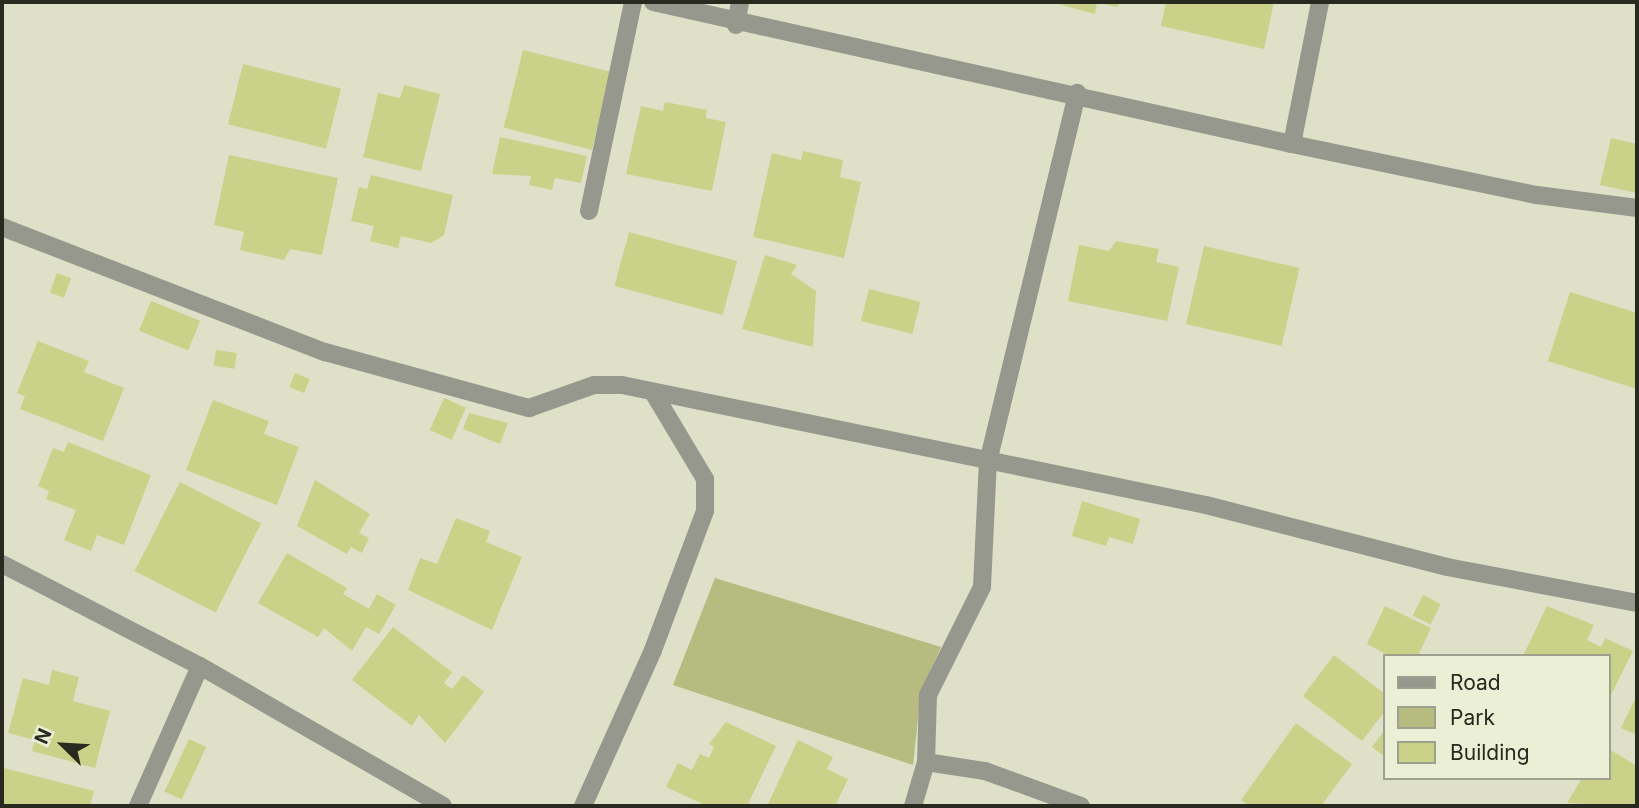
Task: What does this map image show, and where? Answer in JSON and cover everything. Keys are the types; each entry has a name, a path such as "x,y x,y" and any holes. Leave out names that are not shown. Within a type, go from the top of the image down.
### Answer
{"street":[{"path":"589,211 633,2"},
{"path":"653,2 736,25 1077,93 1292,144 1537,195 1637,208"},
{"path":"736,25 740,2"},
{"path":"1292,144 1320,2"},
{"path":"913,806 926,762 928,695 982,587 989,462 1077,93"},
{"path":"2,227 325,352 529,408 594,385 653,392 1206,505 1447,567 1637,603"},
{"path":"583,806 653,650 705,511 705,479 653,392"},
{"path":"2,564 200,666 443,806"},
{"path":"138,806 200,666"},
{"path":"926,762 985,771 1081,806"}],"green space":[{"path":"715,578 941,647 921,692 913,765 673,685"}],"building":[{"path":"1051,2 1119,2 1118,7 1097,3 1095,14"},
{"path":"1166,2 1274,2 1264,49 1161,26"},
{"path":"523,50 611,72 592,150 504,128"},
{"path":"243,64 341,88 326,149 228,124"},
{"path":"404,85 440,94 421,171 363,157 378,93 400,98"},
{"path":"665,102 707,110 706,118 726,122 712,191 626,174 641,106 663,111"},
{"path":"500,137 587,156 581,183 555,178 552,190 529,185 531,176 492,174"},
{"path":"1611,138 1637,144 1637,193 1600,185"},
{"path":"803,151 843,160 840,177 861,182 844,258 753,237 772,153 801,160"},
{"path":"229,155 338,178 322,255 290,249 284,260 240,250 244,232 214,225"},
{"path":"371,175 453,195 444,235 431,243 401,236 398,248 370,241 374,226 351,221 359,187 367,189"},
{"path":"629,232 737,261 723,315 615,286"},
{"path":"1116,241 1159,249 1156,262 1179,267 1167,321 1068,301 1079,245 1109,251"},
{"path":"1204,246 1299,268 1281,346 1186,324"},
{"path":"765,255 797,265 791,274 816,291 813,347 742,329"},
{"path":"57,273 71,278 64,298 50,293"},
{"path":"869,289 920,302 912,334 861,321"},
{"path":"1570,292 1637,313 1637,389 1548,361"},
{"path":"151,301 200,321 188,351 139,331"},
{"path":"38,341 89,361 84,372 124,388 103,441 20,409 25,396 17,393"},
{"path":"216,350 237,353 235,369 214,366"},
{"path":"295,373 310,379 304,393 289,387"},
{"path":"444,398 466,408 452,440 430,430"},
{"path":"213,400 269,421 264,434 299,447 277,505 186,470"},
{"path":"469,413 508,423 500,444 463,429"},
{"path":"68,442 151,475 124,545 97,535 91,551 64,540 76,510 46,499 49,491 38,486 53,448 64,452"},
{"path":"315,480 370,514 359,533 369,538 362,553 351,547 347,554 297,526"},
{"path":"180,482 261,523 216,612 135,571"},
{"path":"1082,501 1140,519 1133,544 1109,537 1106,546 1072,536"},
{"path":"456,518 490,531 486,542 522,557 492,630 408,590 420,558 437,564"},
{"path":"287,553 347,588 343,594 369,609 377,594 396,605 379,634 366,627 352,651 324,628 318,637 258,603"},
{"path":"1423,595 1441,604 1430,625 1413,615"},
{"path":"1385,606 1431,628 1419,654 1386,654 1367,644"},
{"path":"1547,606 1594,625 1587,640 1601,647 1605,638 1633,651 1611,695 1611,654 1524,654"},
{"path":"393,627 452,672 444,683 452,689 463,675 484,692 445,743 419,715 412,726 352,680"},
{"path":"1334,655 1384,693 1384,712 1362,741 1303,696"},
{"path":"52,670 79,677 73,701 110,711 95,768 32,751 35,740 8,733 23,678 49,685"},
{"path":"1637,695 1637,735 1621,728"},
{"path":"726,722 776,746 747,806 707,806 666,787 678,763 692,770 700,754 709,758 714,747 709,744"},
{"path":"1296,723 1352,764 1321,806 1249,806 1241,800"},
{"path":"1384,731 1384,756 1372,747"},
{"path":"189,739 206,747 182,800 164,792"},
{"path":"798,740 833,757 827,769 848,779 835,806 767,806"},
{"path":"1611,750 1637,766 1637,806 1567,803 1581,780 1611,780"},
{"path":"4,768 94,791 90,806 2,806"}]}
